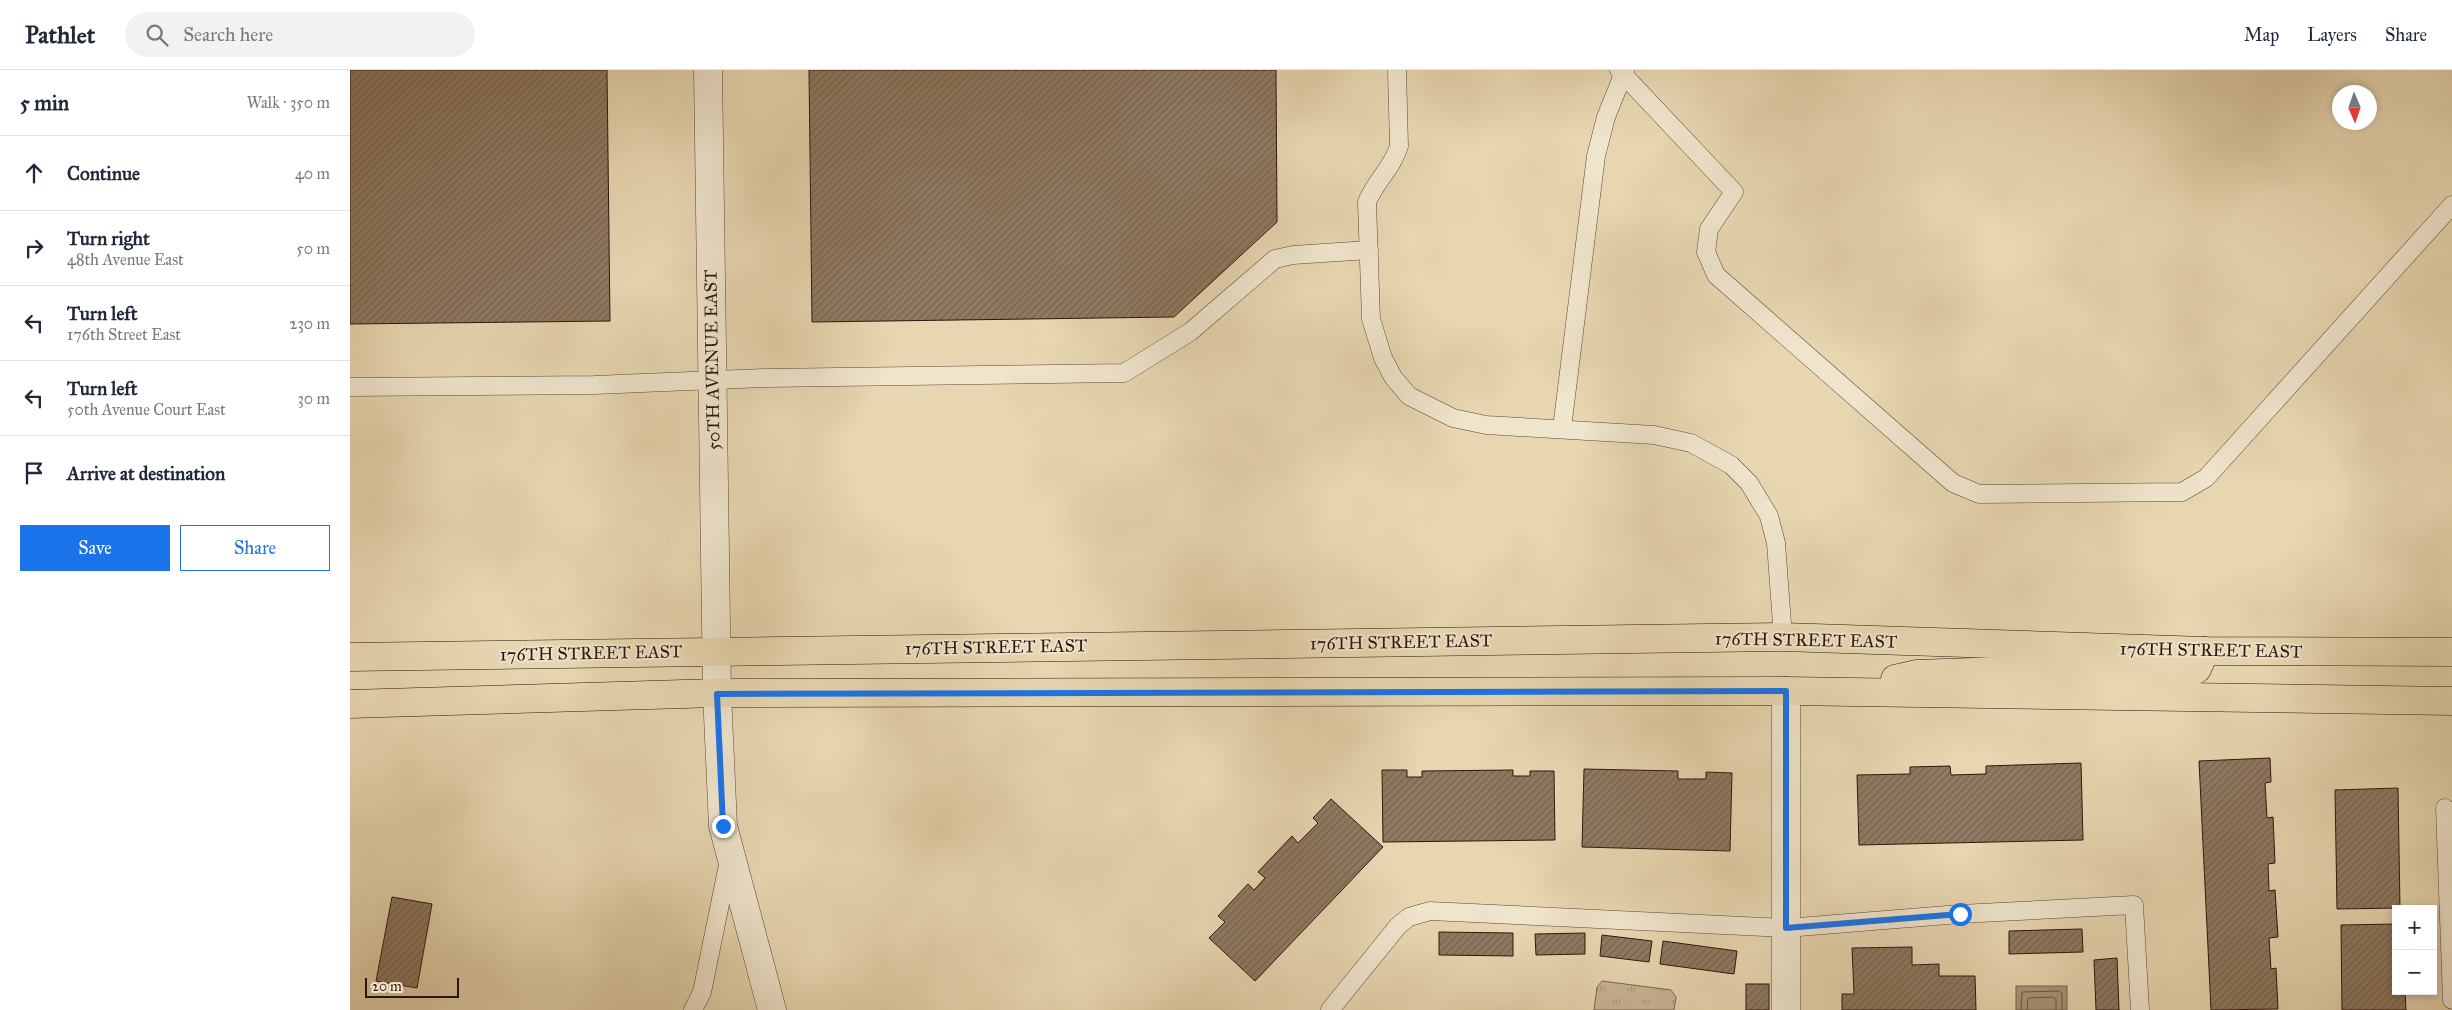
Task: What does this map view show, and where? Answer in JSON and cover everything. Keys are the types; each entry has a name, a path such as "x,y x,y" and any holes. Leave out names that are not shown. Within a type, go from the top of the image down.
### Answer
{"main road":[{"name":"176TH STREET EAST","path":"350,656 1783,637 2206,651 2452,652"},
{"path":"1850,692 1917,674 2028,670 2190,673 2197,669 2206,651"},
{"path":"350,704 717,694 1786,691 2452,701"}],"street":[{"name":"50TH AVENUE EAST","path":"708,70 717,694 723,826 772,1010"},
{"path":"1786,691 1786,1010"}],"lane":[{"path":"1397,70 1399,146 1396,158 1371,191 1367,202 1371,319 1383,358 1393,377 1409,396 1429,408 1461,420 1486,425 1562,428 1654,436 1691,442 1731,465 1749,483 1769,516 1776,543 1783,637"},
{"path":"1562,428 1596,156 1606,117 1623,71 1734,192 1709,229 1706,252 1716,275 1953,482 1979,494 2182,492 2206,478 2452,205"},
{"path":"350,387 594,385 712,380 1124,374 1190,332 1275,260 1293,255 1369,250"},
{"path":"2445,808 2452,1000"},
{"path":"693,1010 702,992 730,855"},
{"path":"1330,1010 1398,926 1409,916 1422,912 1786,928 1960,914 2134,905 2140,1010"}],"green space":[{"path":"1602,981 1671,990 1676,997 1674,1010 1594,1010 1597,987"}],"water":[{"path":"2016,986 2067,986 2067,1010 2016,1010"}],"building":[{"path":"350,70 607,70 610,321 350,324"},
{"path":"809,70 1276,70 1277,222 1174,317 812,322"},
{"path":"2270,758 2271,782 2265,783 2267,818 2273,817 2275,863 2268,864 2269,891 2275,890 2278,937 2269,938 2271,969 2276,968 2278,1009 2211,1010 2199,761"},
{"path":"2081,763 2083,840 1859,845 1857,775 1910,774 1910,767 1950,766 1951,775 1986,774 1986,766"},
{"path":"1584,769 1678,771 1678,779 1706,779 1706,772 1732,773 1730,851 1582,847"},
{"path":"1382,770 1407,770 1407,777 1422,777 1422,771 1513,770 1513,776 1530,776 1530,771 1554,771 1555,840 1383,842"},
{"path":"2398,788 2400,905 2392,905 2392,908 2337,909 2335,790"},
{"path":"1331,799 1383,847 1255,981 1209,938 1225,922 1218,916 1248,884 1254,890 1265,878 1258,872 1292,836 1298,843 1318,823 1313,818"},
{"path":"392,897 432,904 417,988 376,981"},
{"path":"2392,924 2392,995 2405,995 2406,1010 2342,1010 2341,925"},
{"path":"2082,929 2083,952 2009,954 2009,931"},
{"path":"1439,932 1513,933 1513,956 1439,955"},
{"path":"1585,933 1585,954 1536,955 1535,934"},
{"path":"1602,935 1652,941 1649,962 1600,956"},
{"path":"1663,941 1737,951 1734,974 1660,964"},
{"path":"1912,947 1912,965 1939,964 1939,976 1975,976 1976,1010 1842,1010 1842,994 1854,994 1852,948"},
{"path":"2117,958 2119,1010 2096,1010 2094,960"},
{"path":"1746,984 1769,984 1769,1010 1746,1010"}],"route":[{"path":"723,826 717,694 1786,691 1786,928 1960,914"}]}
